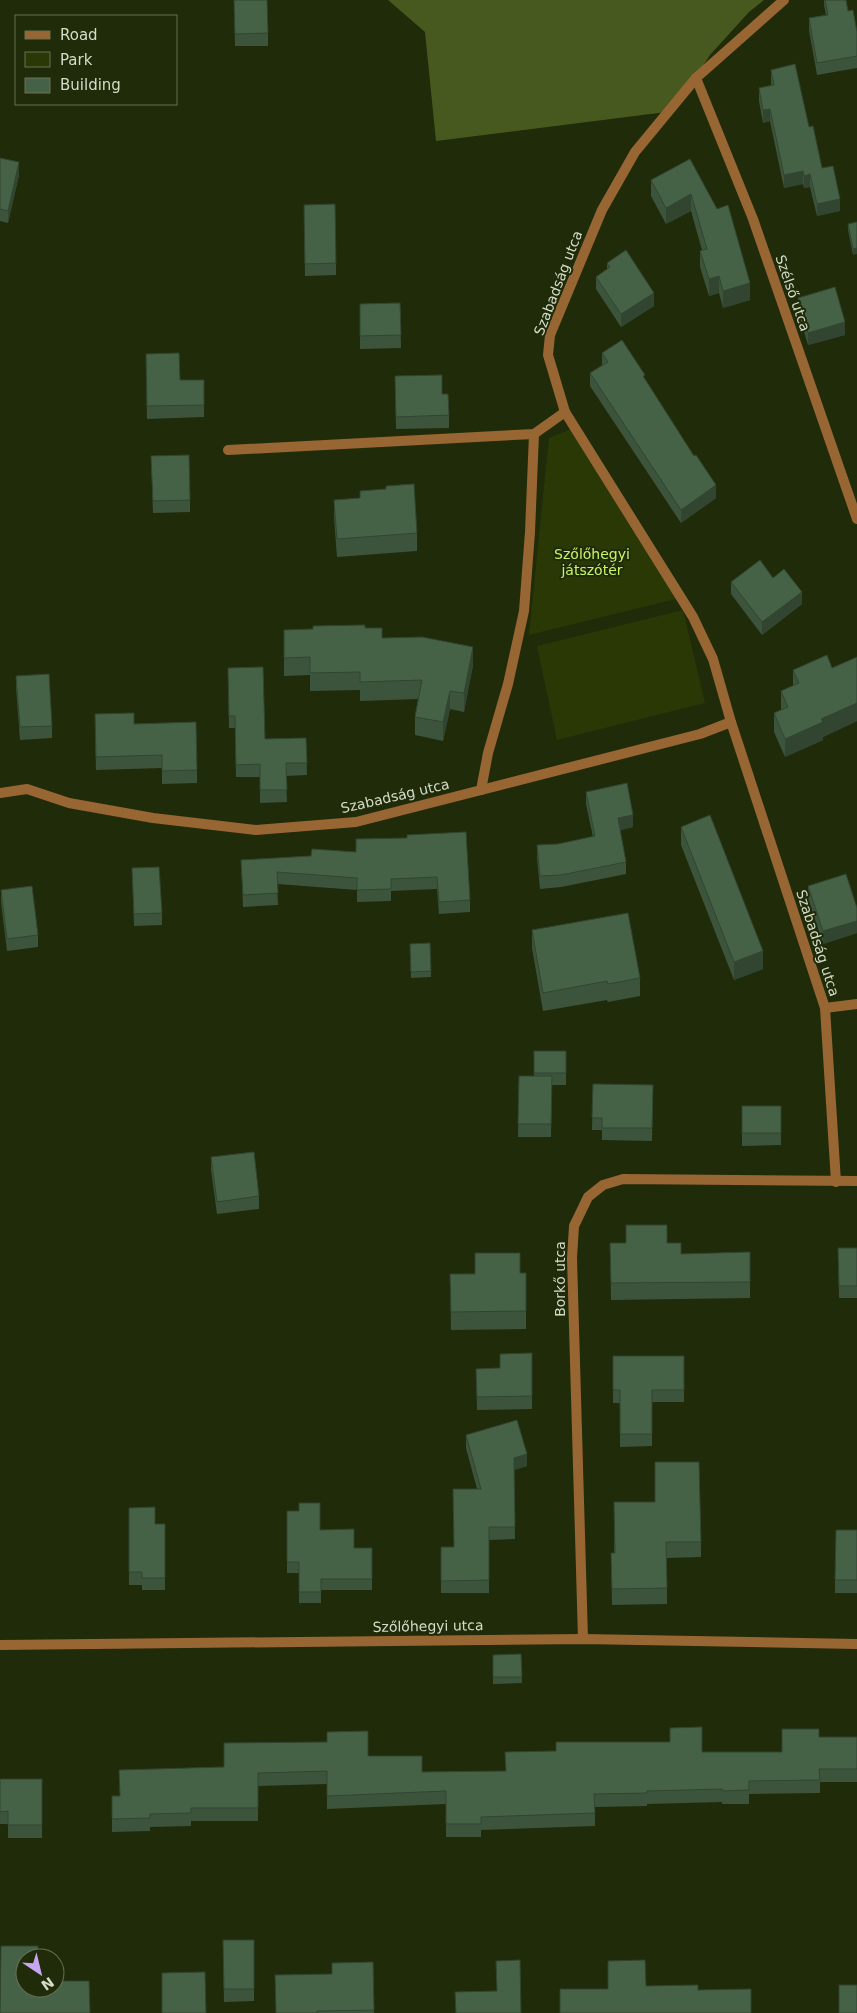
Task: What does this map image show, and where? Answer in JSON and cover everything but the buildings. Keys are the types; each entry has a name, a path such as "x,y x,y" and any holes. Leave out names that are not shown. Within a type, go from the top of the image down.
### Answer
{"street":[{"name":"Szabadság utca","path":"784,0 696,78 635,152 602,210 550,335 548,355 565,412 693,617 713,659 731,722 825,1008 836,1182"},
{"name":"Szélső utca","path":"696,78 754,219 857,519"},
{"path":"228,450 534,434 565,412"},
{"path":"482,790 488,752 508,684 524,611 530,532 534,434"},
{"name":"Szabadság utca","path":"0,793 27,790 69,803 153,818 256,830 356,822 700,734 731,722"},
{"path":"825,1008 857,1004"},
{"name":"Borkő utca","path":"583,1639 572,1258 574,1226 588,1197 603,1185 623,1179 857,1181"},
{"name":"Szőlőhegyi utca","path":"0,1645 583,1639 857,1644"}],"green space":[{"path":"388,0 764,0 749,12 710,55 674,111 436,141 425,32"},
{"name":"Szőlőhegyi játszótér","path":"571,429 680,598 529,635 549,438"},
{"path":"683,610 705,703 557,740 537,646"}]}
